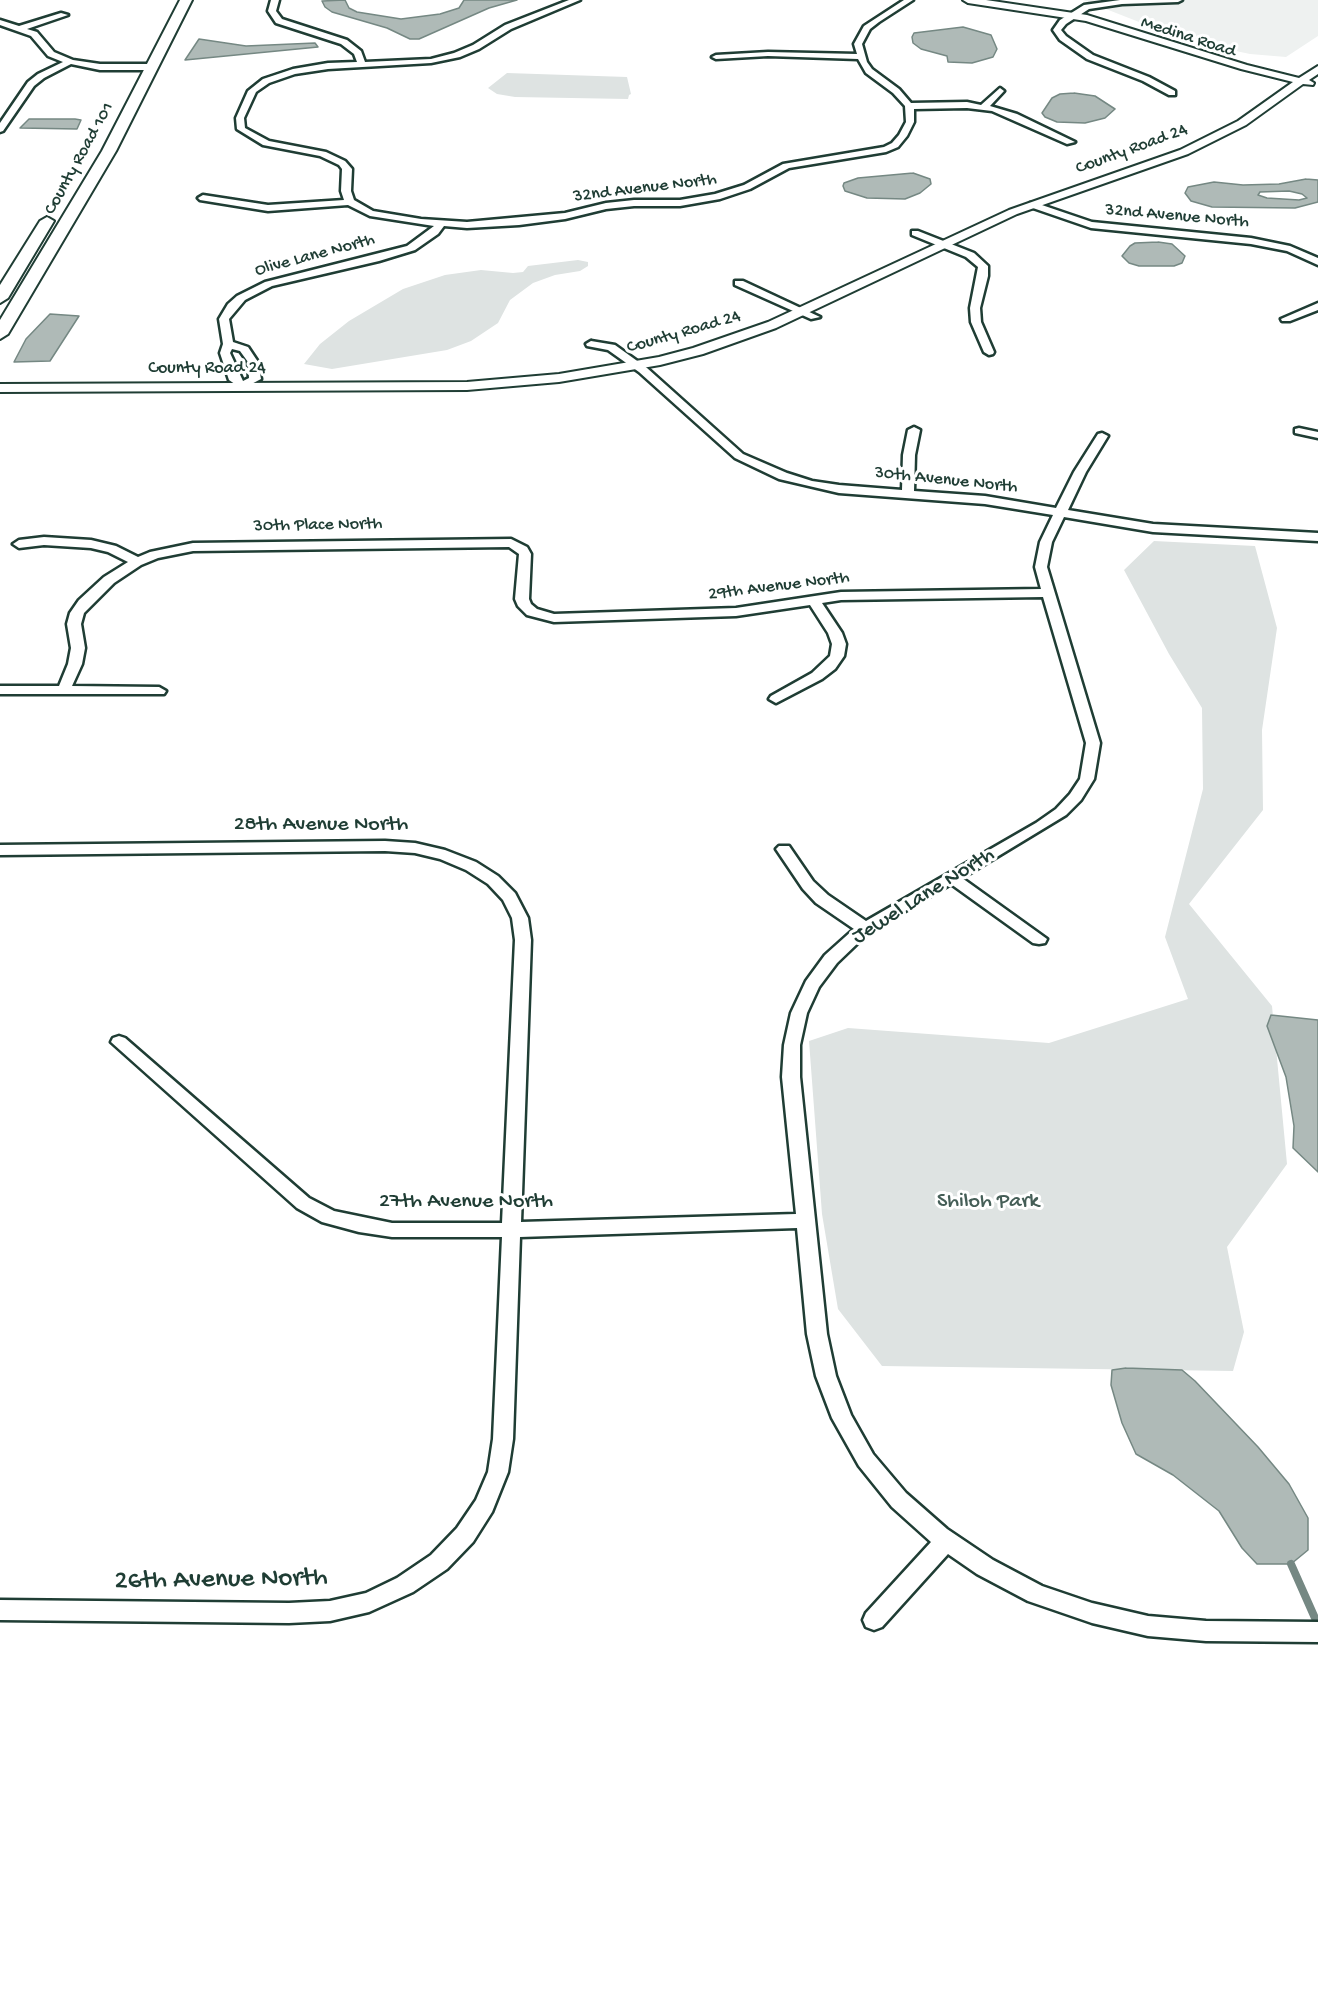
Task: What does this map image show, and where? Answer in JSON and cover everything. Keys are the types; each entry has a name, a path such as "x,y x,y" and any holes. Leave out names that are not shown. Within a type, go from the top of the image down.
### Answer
{"main road":[{"name":"County Road 101","path":"0,334 109,151 186,0"},
{"name":"County Road 101","path":"123,86 136,62"},
{"name":"County Road 101","path":"0,298 57,204"}],"street":[{"path":"275,0 272,11 274,16 284,23 344,42 358,53 362,64"},
{"name":"Olive Lane North","path":"350,202 346,191 347,169 342,163 323,154 266,143 255,139 241,129 240,118 252,91 267,81 293,72 362,64 430,61 457,55 476,47 508,27 576,0"},
{"path":"909,0 867,28 858,44 861,57 869,71 896,91 909,106 984,107 1014,116 1070,142"},
{"name":"Medina Road","path":"968,0 1049,12 1112,25 1315,89"},
{"path":"1172,93 1146,79 1090,57 1063,38 1057,30 1070,17 1087,7 1109,3 1178,0"},
{"path":"21,28 64,15"},
{"path":"0,22 33,34 51,54 69,62 100,67 136,62 152,67"},
{"path":"273,26 284,23"},
{"path":"716,57 768,54 861,57"},
{"path":"0,129 31,84 41,76 69,62"},
{"name":"County Road 24","path":"643,370 736,339 801,311 941,243 1033,205 1184,152 1218,137 1242,123 1318,69"},
{"path":"252,77 267,81"},
{"path":"984,107 1000,91"},
{"path":"0,106 15,106"},
{"name":"32nd Avenue North","path":"350,202 370,213 383,216 441,223 519,222 564,216 606,206 634,203 680,203 717,197 747,187 786,166 875,152 895,145 900,141 910,122 909,106"},
{"name":"County Road 24","path":"0,399 467,386 643,370 734,351 783,332 956,249 1048,210 1208,154"},
{"path":"202,198 268,208 350,202"},
{"name":"32nd Avenue North","path":"1033,205 1079,222 1110,229 1251,240 1272,244 1290,249 1318,262"},
{"name":"Olive Lane North","path":"240,392 225,353 228,344 224,319 232,306 254,290 287,279 394,254 424,240 441,223"},
{"path":"915,233 970,255 983,266 983,276 975,308 976,322 989,351"},
{"path":"739,283 815,317"},
{"path":"1286,319 1318,306"},
{"path":"228,344 244,349 250,355 256,369 255,380 240,392"},
{"name":"30th Avenue North","path":"591,344 611,347 643,370 722,443 759,466 783,476 820,485 985,500 1153,528 1318,537"},
{"name":"County Road 24","path":"0,388 240,392"},
{"path":"908,494 909,455 914,430"},
{"path":"1299,431 1318,435"},
{"name":"Jewel Lane North","path":"1102,436 1080,472 1060,513 1043,554 1041,567 1093,743 1087,779 1076,797 1061,812 1041,826 866,928 831,959 812,985 799,1013 792,1045 791,1077 818,1334 826,1376 842,1418 866,1460 899,1500 946,1541 984,1567 1036,1594 1092,1613 1148,1626 1206,1631 1318,1632"},
{"path":"19,544 44,541 92,544 112,549 137,562 109,580 77,613 74,624 78,648 75,664 64,690"},
{"name":"30th Place North","path":"137,562 173,550 213,545 502,542 518,546 525,554 522,599"},
{"name":"29th Avenue North","path":"522,599 525,606 532,612 554,618 725,613 852,596 1048,593"},
{"path":"776,699 817,676 830,666 837,656 839,645 835,633 814,600"},
{"path":"0,690 159,691"},
{"name":"28th Avenue North","path":"0,850 385,846 415,848 445,855 471,866 493,880 509,897 520,918 523,940 510,1229"},
{"path":"784,849 808,885 822,899 866,928"},
{"path":"951,877 1040,939"},
{"name":"27th Avenue North","path":"119,1042 303,1203 329,1217 359,1225 392,1230 510,1229 806,1221"},
{"name":"26th Avenue North","path":"0,1610 289,1613 330,1611 369,1602 405,1585 439,1562 465,1535 480,1512 498,1472 502,1439 510,1229"},
{"path":"874,1620 946,1541"}],"shaded area":[{"path":"345,0 349,8 357,12 401,19 440,14 459,8 464,0 517,0 489,8 419,39 410,39 387,28 332,12 325,7 322,1"},
{"path":"1083,0 1318,0 1318,36 1286,57 1250,54 1203,44 1167,33"},
{"path":"963,27 991,35 997,49 993,57 972,63 948,62 947,56 921,49 913,43 914,33"},
{"path":"199,39 246,46 315,43 318,47 185,60"},
{"path":"1060,94 1095,96 1115,109 1105,118 1085,123 1057,122 1045,117 1042,113 1052,98"},
{"path":"29,119 81,120 77,129 20,128"},
{"path":"913,173 930,179 931,184 920,193 905,199 867,198 845,191 843,186 844,183 858,178"},
{"path":"1306,179 1318,180 1318,202 1295,208 1212,207 1191,201 1185,193 1188,187 1214,182 1243,185 1279,184","holes":["1289,191 1302,194 1307,198 1299,200 1267,198 1258,195 1260,192"]},
{"path":"1135,243 1172,244 1185,256 1182,263 1174,266 1139,266 1129,263 1122,256"},
{"path":"50,314 79,316 50,361 14,362 26,339"},
{"path":"1271,1015 1318,1020 1318,1172 1293,1148 1294,1126 1286,1077 1267,1026"},
{"path":"1126,1368 1182,1370 1195,1381 1258,1447 1289,1484 1308,1518 1308,1550 1291,1564 1257,1564 1242,1548 1219,1511 1173,1475 1136,1454 1122,1423 1111,1385 1112,1370"}],"green space":[{"path":"507,73 627,77 631,94 628,99 515,97 497,94 488,88"},
{"path":"578,260 588,262 588,266 580,271 555,275 533,283 510,300 498,323 471,341 447,350 332,369 304,364 320,344 349,321 403,289 445,275 481,270 523,272 528,266"},
{"name":"Shiloh Park","path":"1154,541 1255,546 1277,628 1262,730 1263,810 1189,904 1272,1006 1287,1164 1227,1247 1244,1332 1233,1371 882,1366 838,1309 822,1214 809,1041 848,1028 1049,1043 1188,999 1165,937 1203,789 1202,708 1169,654 1124,570"}],"waterway":[{"path":"1291,1564 1318,1625"}]}
